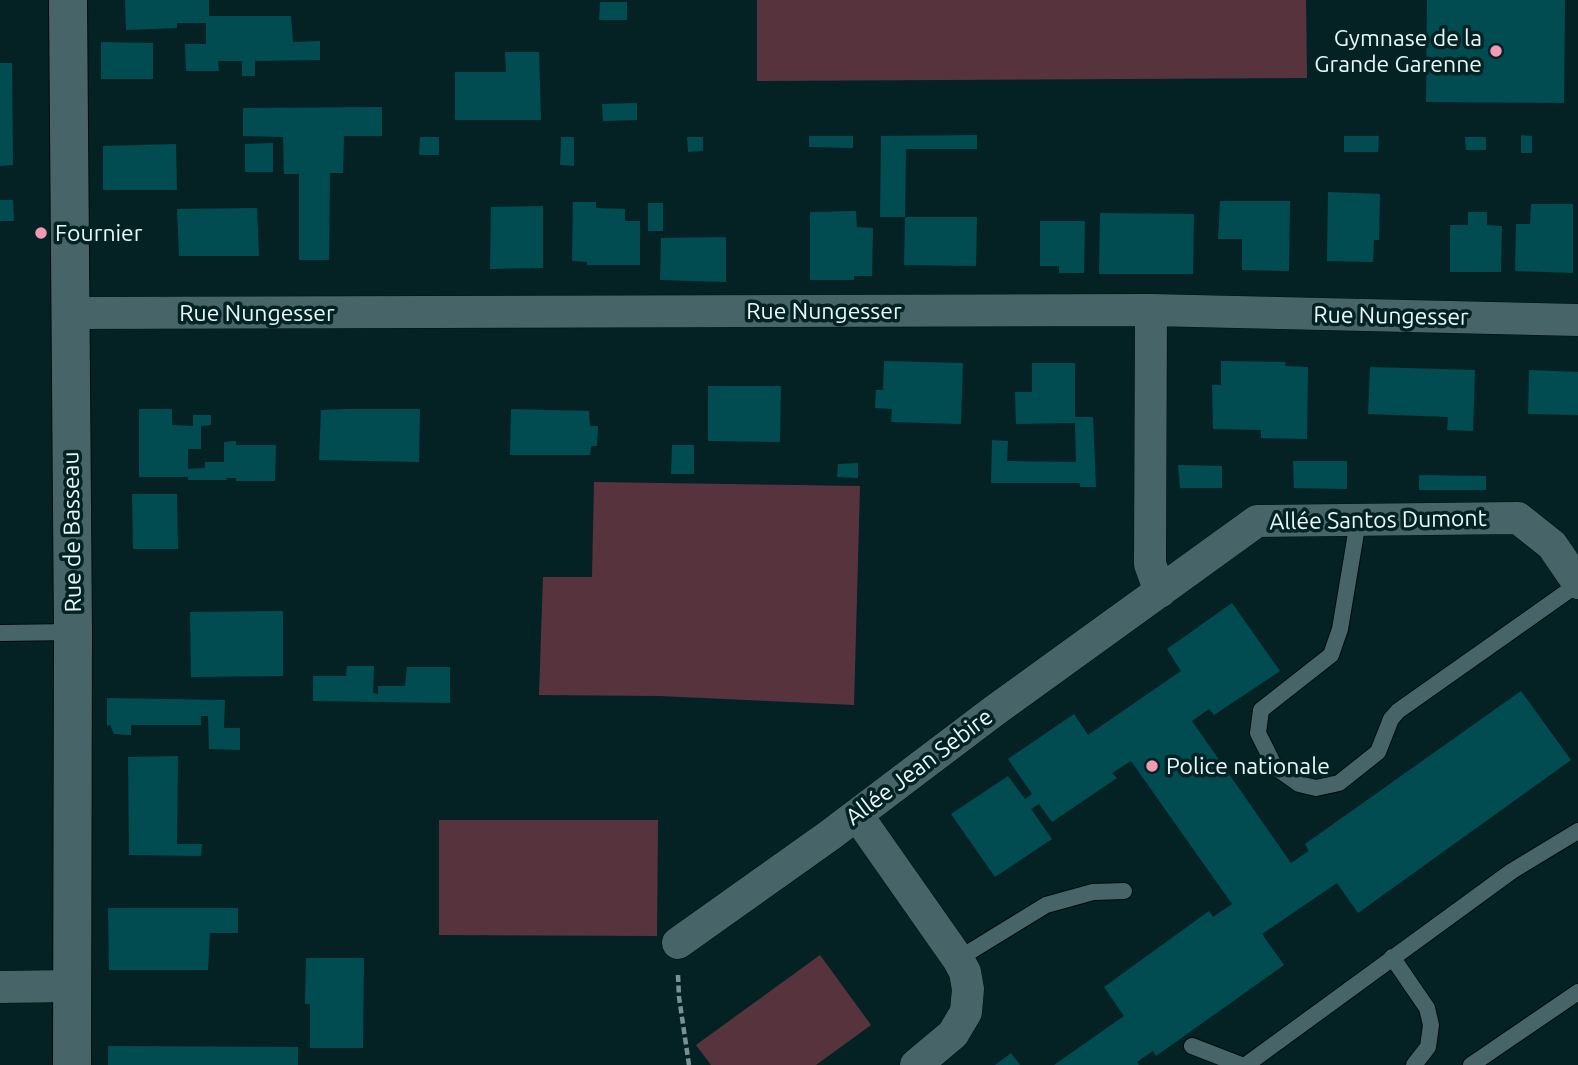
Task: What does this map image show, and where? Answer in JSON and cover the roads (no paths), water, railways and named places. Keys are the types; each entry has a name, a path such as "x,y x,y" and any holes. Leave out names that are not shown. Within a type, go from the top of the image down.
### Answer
{"street":[{"name":"Rue de Basseau","path":"68,0 73,632 72,1065"},
{"name":"Rue Nungesser","path":"70,313 1151,310 1578,320"},
{"path":"1151,310 1150,564 1160,592"},
{"name":"Allée Santos Dumont","path":"1160,592 1257,521 1518,518 1552,545 1578,583"},
{"name":"Allée Jean Sebire","path":"678,943 1160,592"},
{"path":"857,815 965,972 968,989 965,1012 953,1034 916,1065"},
{"path":"0,987 72,986"}],"lane":[{"path":"1359,521 1340,629 1331,655 1261,710 1258,733 1275,767 1299,784 1316,788 1339,783 1378,752 1391,719 1398,711 1578,583"},
{"path":"0,633 73,632"},
{"path":"1192,1046 1244,1065 1512,871 1575,840"},
{"path":"958,959 1046,905 1093,892 1124,891"},
{"path":"1392,957 1427,1008 1431,1025 1428,1047 1414,1065"},
{"path":"1471,1065 1578,992"}],"place":[{"name":"Gymnase de la Grande Garenne","path":"1496,51"},
{"name":"Fournier","path":"41,233"},
{"name":"Police nationale","path":"1152,766"}]}
